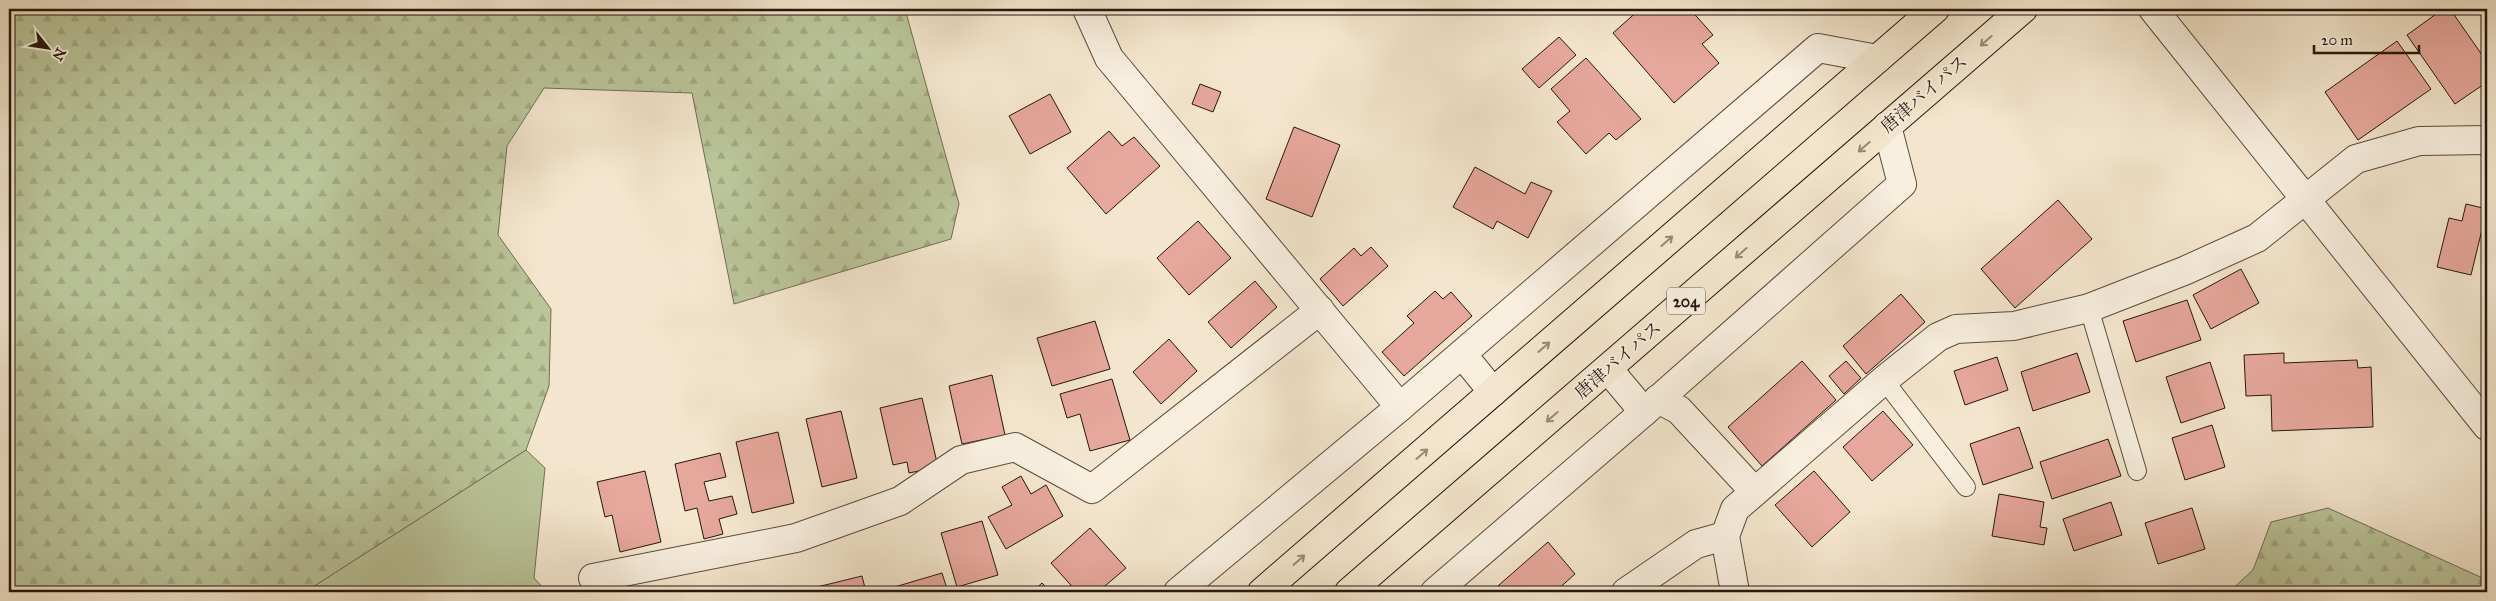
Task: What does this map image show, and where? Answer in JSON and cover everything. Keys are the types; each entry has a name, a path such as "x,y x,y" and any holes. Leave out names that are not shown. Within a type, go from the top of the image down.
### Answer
{"highway":[{"path":"1262,592 1934,9"},
{"name":"唐津バイパス","path":"1349,592 2023,9"}],"street":[{"path":"1087,9 1109,58 1400,407"},
{"path":"2153,9 2487,426"},
{"path":"1178,592 1400,407 1818,48 1877,59"},
{"path":"1436,592 1651,406 1902,184 1887,126"},
{"path":"1735,592 1725,536 1735,509 1884,380 1938,338 1956,329 2014,326 2089,308 2184,271 2257,238 2356,159 2419,141 2487,140"},
{"path":"593,578 796,538 900,501 961,460 1015,447 1092,488 1320,310"},
{"path":"1462,354 1493,392"},
{"path":"1608,369 1651,406 1678,410 1754,491"},
{"path":"1626,592 1696,544 1725,536"}],"lane":[{"path":"2089,308 2137,471"},
{"path":"1884,380 1966,487"}],"green space":[{"path":"9,9 905,9 959,204 951,239 734,304 692,93 544,88 507,146 498,235 551,309 549,386 526,450 305,592 9,592"},
{"path":"526,450 545,468 534,578 547,592 305,592"},
{"path":"2328,508 2487,580 2487,592 2229,592 2253,570 2271,522"}],"building":[{"path":"1640,9 1690,9 1713,35 1702,44 1719,63 1674,103 1613,33"},
{"path":"2443,9 2450,9 2487,62 2487,82 2455,104 2407,35"},
{"path":"1559,37 1576,55 1539,88 1522,69"},
{"path":"2397,41 2431,89 2358,140 2325,92"},
{"path":"1586,58 1641,119 1616,140 1609,133 1586,154 1557,122 1570,111 1551,89"},
{"path":"1200,84 1221,92 1213,112 1192,104"},
{"path":"1050,94 1071,132 1030,154 1009,116"},
{"path":"1294,127 1340,145 1312,217 1266,199"},
{"path":"1109,131 1122,146 1134,137 1160,166 1106,214 1067,168"},
{"path":"1475,167 1525,194 1531,182 1552,191 1528,238 1497,221 1493,229 1453,207"},
{"path":"2058,200 2092,239 2015,308 1981,269"},
{"path":"2466,204 2487,209 2471,275 2437,267 2449,218 2462,221"},
{"path":"1198,221 1231,258 1189,295 1157,258"},
{"path":"1371,247 1388,266 1343,306 1320,279 1354,248 1361,256"},
{"path":"2241,269 2259,303 2211,329 2193,295"},
{"path":"1255,281 1277,307 1231,348 1208,322"},
{"path":"1435,291 1443,299 1451,292 1472,316 1404,376 1382,352 1414,323 1407,316"},
{"path":"1901,294 1925,322 1866,374 1843,346"},
{"path":"2187,300 2201,340 2136,362 2123,321"},
{"path":"1095,321 1110,369 1052,386 1037,338"},
{"path":"1169,339 1197,371 1161,404 1133,372"},
{"path":"2077,353 2090,392 2033,411 2021,372"},
{"path":"2284,353 2284,363 2357,360 2358,368 2371,367 2373,427 2272,431 2271,395 2246,396 2244,355"},
{"path":"1997,357 2008,390 1965,405 1954,371"},
{"path":"1802,361 1836,400 1762,466 1728,427"},
{"path":"1846,361 1861,378 1844,394 1829,376"},
{"path":"2210,362 2225,408 2181,423 2166,377"},
{"path":"992,375 1005,435 962,444 949,386"},
{"path":"1112,379 1130,440 1090,451 1080,414 1067,418 1060,394"},
{"path":"922,398 938,467 909,473 907,462 893,465 880,408"},
{"path":"841,411 857,478 822,487 806,419"},
{"path":"1883,411 1913,445 1872,481 1843,447"},
{"path":"2212,425 2225,467 2185,480 2172,438"},
{"path":"2019,427 2033,468 1983,485 1970,444"},
{"path":"778,432 794,503 752,513 736,442"},
{"path":"2108,439 2121,476 2052,499 2040,462"},
{"path":"720,453 726,477 704,482 709,501 732,496 737,514 719,519 723,534 704,539 697,508 685,511 675,464"},
{"path":"645,471 661,542 620,552 612,515 605,517 597,482"},
{"path":"1814,471 1850,512 1812,547 1775,505"},
{"path":"1021,476 1031,494 1046,485 1063,516 1006,549 988,517 1012,505 1002,487"},
{"path":"1999,494 2044,502 2040,527 2047,528 2044,545 1992,536"},
{"path":"2111,502 2122,535 2074,551 2063,519"},
{"path":"2192,508 2205,549 2158,564 2145,523"},
{"path":"982,521 998,575 957,587 941,533"},
{"path":"1090,528 1126,568 1098,592 1077,592 1051,563"},
{"path":"1548,542 1575,574 1555,592 1491,592"},
{"path":"942,573 948,592 892,592 891,588"},
{"path":"862,576 866,592 819,592 817,587"},
{"path":"1042,583 1051,592 1032,592"},
{"path":"1695,586 1700,592 1686,592"}]}
